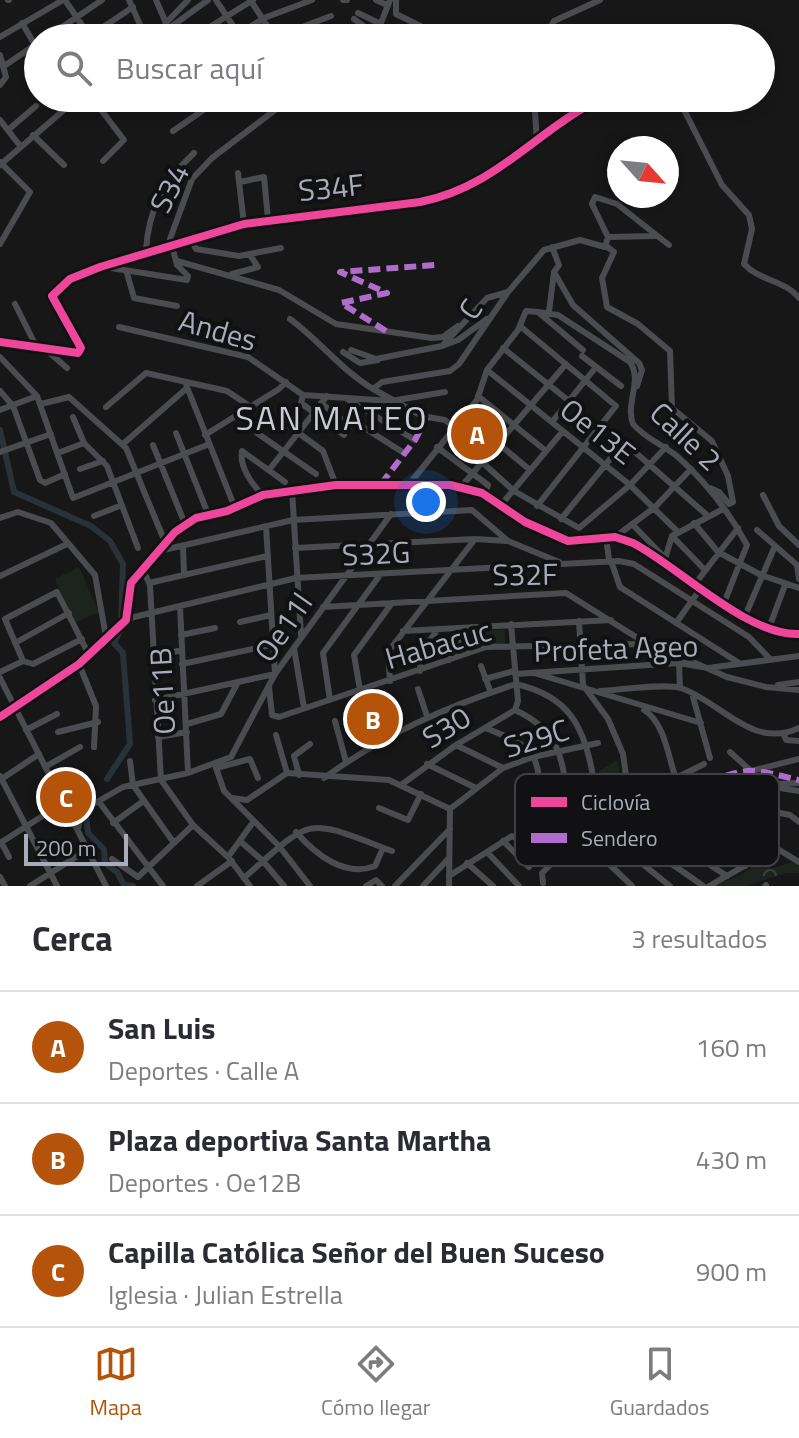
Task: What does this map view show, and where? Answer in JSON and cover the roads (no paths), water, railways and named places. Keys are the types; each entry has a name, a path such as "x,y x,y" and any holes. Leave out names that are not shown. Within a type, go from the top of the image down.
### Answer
{"street":[{"path":"0,37 64,0 81,24"},
{"path":"68,24 102,0"},
{"path":"156,0 166,24"},
{"path":"170,24 208,0"},
{"path":"216,0 230,24"},
{"path":"213,24 252,0 267,24"},
{"path":"255,24 312,0"},
{"path":"376,0 391,2"},
{"path":"552,24 600,0"},
{"path":"168,24 185,1"},
{"path":"363,24 356,16 381,24 391,2"},
{"path":"391,2 396,14 416,24"},
{"path":"106,24 131,4 139,24"},
{"path":"311,24 331,16"},
{"path":"4,66 24,52"},
{"path":"0,55 6,77 0,85"},
{"path":"8,130 29,112"},
{"path":"0,244 30,192 0,164 60,112"},
{"path":"103,112 124,140 103,161"},
{"path":"173,131 201,112"},
{"name":"S34","path":"170,244 182,199 199,168 273,112"},
{"path":"535,112 537,142"},
{"name":"S34F","path":"40,348 78,353 81,350 52,296 66,280 146,251 244,224 435,199 483,180 581,112"},
{"path":"685,112 722,185 749,215 752,229 744,264 754,273 790,289 799,298"},
{"path":"0,120 21,147"},
{"path":"33,135 64,165"},
{"path":"146,251 149,220 162,190 194,153"},
{"path":"238,173 244,224"},
{"path":"240,182 264,177 268,219"},
{"path":"606,246 608,237 592,204 597,197 617,204 669,245"},
{"path":"608,237 657,236"},
{"path":"190,238 198,250 250,255 281,248"},
{"path":"549,312 554,272 559,265 552,247 580,240 606,246 614,252 602,278 607,307 638,324 670,351 671,405 680,418 712,441 728,476 733,502 729,504 719,492 710,488"},
{"path":"104,266 127,273 186,280 188,276 175,260 170,244"},
{"name":"C","path":"373,389 395,378 450,371 466,355 508,292 537,256 552,247"},
{"path":"230,274 258,268 259,263 250,255"},
{"path":"175,260 191,268 230,274 279,290 344,326 432,338 443,337 458,326"},
{"path":"554,272 573,305 641,364 642,374 633,397"},
{"path":"127,273 134,298 177,306"},
{"path":"442,346 487,298 508,292"},
{"path":"15,304 40,348 67,368"},
{"path":"407,487 478,396 487,370 520,326 527,310 549,312 630,362 635,373 633,397"},
{"path":"538,312 596,367 621,386"},
{"path":"347,351 360,363 442,346 458,340 493,314"},
{"path":"290,319 324,346 336,363 373,389 425,417 442,418 489,457"},
{"path":"520,326 616,404 537,506"},
{"name":"Andes","path":"119,327 244,355 303,395"},
{"path":"0,342 40,348"},
{"path":"503,348 569,401"},
{"path":"0,357 37,396 76,499 207,445"},
{"path":"460,488 484,464 566,364"},
{"path":"552,422 596,367"},
{"name":"Oe13E","path":"487,370 630,485 655,507 675,534"},
{"path":"106,407 144,373 186,385 227,391 251,407"},
{"path":"205,435 286,382"},
{"path":"186,385 207,445 235,508"},
{"path":"123,444 186,385"},
{"path":"0,391 13,406 40,480 45,483 65,474"},
{"path":"344,435 300,402 303,395 391,401 445,392"},
{"path":"0,410 37,396"},
{"path":"269,470 327,396"},
{"path":"478,396 546,451"},
{"path":"41,404 69,397 123,444 165,542"},
{"path":"344,397 415,440"},
{"name":"Calle 2","path":"633,397 630,412 633,424 691,469 710,488 738,528 747,545 738,564"},
{"path":"321,403 350,426"},
{"path":"441,408 442,418"},
{"path":"73,417 84,443 103,461 114,483 138,548"},
{"path":"281,420 323,451 336,485"},
{"path":"603,424 708,516"},
{"path":"363,427 404,453"},
{"path":"501,505 563,431"},
{"path":"176,433 208,514"},
{"path":"257,433 316,474"},
{"path":"0,452 51,434"},
{"path":"561,519 624,442"},
{"path":"58,453 84,443"},
{"path":"499,444 530,470"},
{"path":"153,445 185,524"},
{"path":"437,447 489,487 482,494 476,511"},
{"path":"484,464 514,491 579,528 630,485 666,447"},
{"path":"263,495 254,486 244,465 240,455 244,451 285,482"},
{"path":"80,469 103,461"},
{"path":"615,537 655,507 691,469"},
{"path":"0,717 79,664 124,622 131,583 165,542 185,524 208,514 235,508 263,495 336,485 460,488 482,494 525,522 568,541 615,537 665,561"},
{"path":"292,490 301,635"},
{"path":"763,495 779,526 799,545"},
{"path":"94,516 122,505"},
{"path":"665,561 675,534 723,509"},
{"path":"159,551 293,520 476,511 508,541"},
{"path":"0,518 13,512 47,519 95,575 106,637"},
{"name":"Oe11l","path":"215,767 231,757 275,674 391,514"},
{"path":"694,523 718,552 761,575 799,588"},
{"path":"632,524 665,561 698,586 769,628 784,634 799,634"},
{"path":"155,700 275,674 266,526"},
{"path":"676,623 693,601 704,569 738,528"},
{"path":"757,530 797,565 799,579"},
{"path":"675,534 704,569"},
{"path":"606,537 620,587 739,663"},
{"path":"295,548 475,539 508,541 562,563"},
{"path":"390,681 387,654 475,539"},
{"path":"0,576 67,544"},
{"path":"183,546 184,574"},
{"path":"745,616 775,546"},
{"path":"149,583 267,556"},
{"path":"610,560 634,564 749,637 770,659"},
{"name":"S32G","path":"124,622 150,612 296,578 610,560"},
{"path":"724,603 738,564"},
{"path":"143,570 149,583 161,780 193,825 230,859 250,886"},
{"path":"330,700 323,653 380,575"},
{"path":"769,628 785,585"},
{"path":"23,661 5,623 7,616 57,592 89,655"},
{"name":"S32F","path":"323,607 566,593 636,637 708,668"},
{"path":"360,690 354,655 392,603"},
{"name":"Oe11B","path":"180,606 188,773"},
{"path":"15,643 69,613"},
{"path":"240,622 271,615"},
{"path":"403,631 611,620"},
{"path":"579,621 583,685 608,719 623,754 626,774"},
{"path":"485,679 514,672 511,624"},
{"path":"449,660 472,627"},
{"path":"181,635 215,628"},
{"path":"420,671 421,652 438,629"},
{"path":"0,672 23,661 33,664 82,639"},
{"name":"Habacuc","path":"269,687 272,715 276,717 482,648 638,642 665,649"},
{"path":"182,664 271,645"},
{"path":"294,647 304,708"},
{"path":"153,657 182,650"},
{"name":"Profeta Ageo","path":"324,778 427,716 516,684 514,672 679,663 708,668 799,656"},
{"path":"679,663 680,688"},
{"path":"79,664 90,685 98,722 94,747"},
{"path":"481,666 491,693"},
{"path":"708,668 727,677 766,687 799,690"},
{"path":"531,671 600,691 653,717 672,767 671,774"},
{"path":"0,678 106,886"},
{"path":"187,724 221,714 238,682"},
{"path":"766,687 799,682"},
{"path":"563,774 560,751 542,724 515,710 518,703 516,684 555,699 575,721 588,745 594,774"},
{"path":"600,691 680,688 745,728 784,735 799,728"},
{"path":"418,689 427,716"},
{"path":"693,697 710,758"},
{"path":"630,704 701,723"},
{"name":"S30","path":"401,785 427,764 515,710"},
{"path":"26,730 57,714"},
{"path":"356,714 367,750"},
{"path":"335,721 346,762"},
{"path":"58,732 98,722"},
{"path":"486,728 519,743 533,757 537,774"},
{"path":"158,737 187,732"},
{"path":"276,735 287,773"},
{"path":"784,735 786,740 799,741"},
{"name":"S29C","path":"450,809 503,768 533,757 598,743"},
{"path":"299,775 294,756 310,744"},
{"path":"456,745 503,768"},
{"path":"45,767 80,747"},
{"path":"730,752 751,771 799,759"},
{"path":"39,754 0,778 57,886"},
{"path":"9,857 0,842 63,803 82,808 133,785 250,759 258,778"},
{"path":"130,761 133,785 142,802 174,843"},
{"path":"427,764 476,788"},
{"path":"685,774 704,764"},
{"path":"215,767 224,791 279,846 310,886"},
{"path":"232,798 247,800 287,773 324,778 383,779 401,785 450,809 449,886"},
{"path":"779,784 799,783"},
{"path":"779,788 799,791"},
{"path":"379,808 408,820 421,794"},
{"path":"99,802 163,886"},
{"path":"113,823 142,802"},
{"path":"78,832 82,808"},
{"path":"779,813 790,815 799,822"},
{"path":"112,859 125,865 135,878 193,825"},
{"path":"197,886 230,859 251,825"},
{"path":"244,878 296,832 325,827 392,851"},
{"path":"395,886 450,829"},
{"path":"296,832 317,855 355,869 375,866 383,848"},
{"path":"449,876 515,836"},
{"path":"240,841 263,861 284,886"},
{"path":"503,841 515,853"},
{"path":"30,886 87,850"},
{"path":"779,850 799,862"},
{"path":"487,852 519,886"},
{"path":"423,886 449,858"},
{"path":"467,863 491,884 501,868"},
{"path":"543,883 542,873 549,866"},
{"path":"610,866 632,886"},
{"path":"644,866 670,886"},
{"path":"678,866 706,886 745,866"},
{"path":"712,866 727,876"},
{"path":"0,877 5,886"},
{"path":"366,886 376,880 382,886"}],"waterway":[{"path":"0,430 14,492 91,526 110,541 123,564 121,629 114,643 123,653 130,744 107,779"},
{"path":"86,816 88,833 104,849 105,863 117,872 124,885 133,886"}],"place":[{"name":"San Luis","path":"477,434"},
{"name":"Plaza deportiva Santa Martha","path":"373,719"},
{"name":"Capilla Católica Señor del Buen Suceso","path":"66,797"}],"district":[{"name":"SAN MATEO","path":"332,417"}]}
